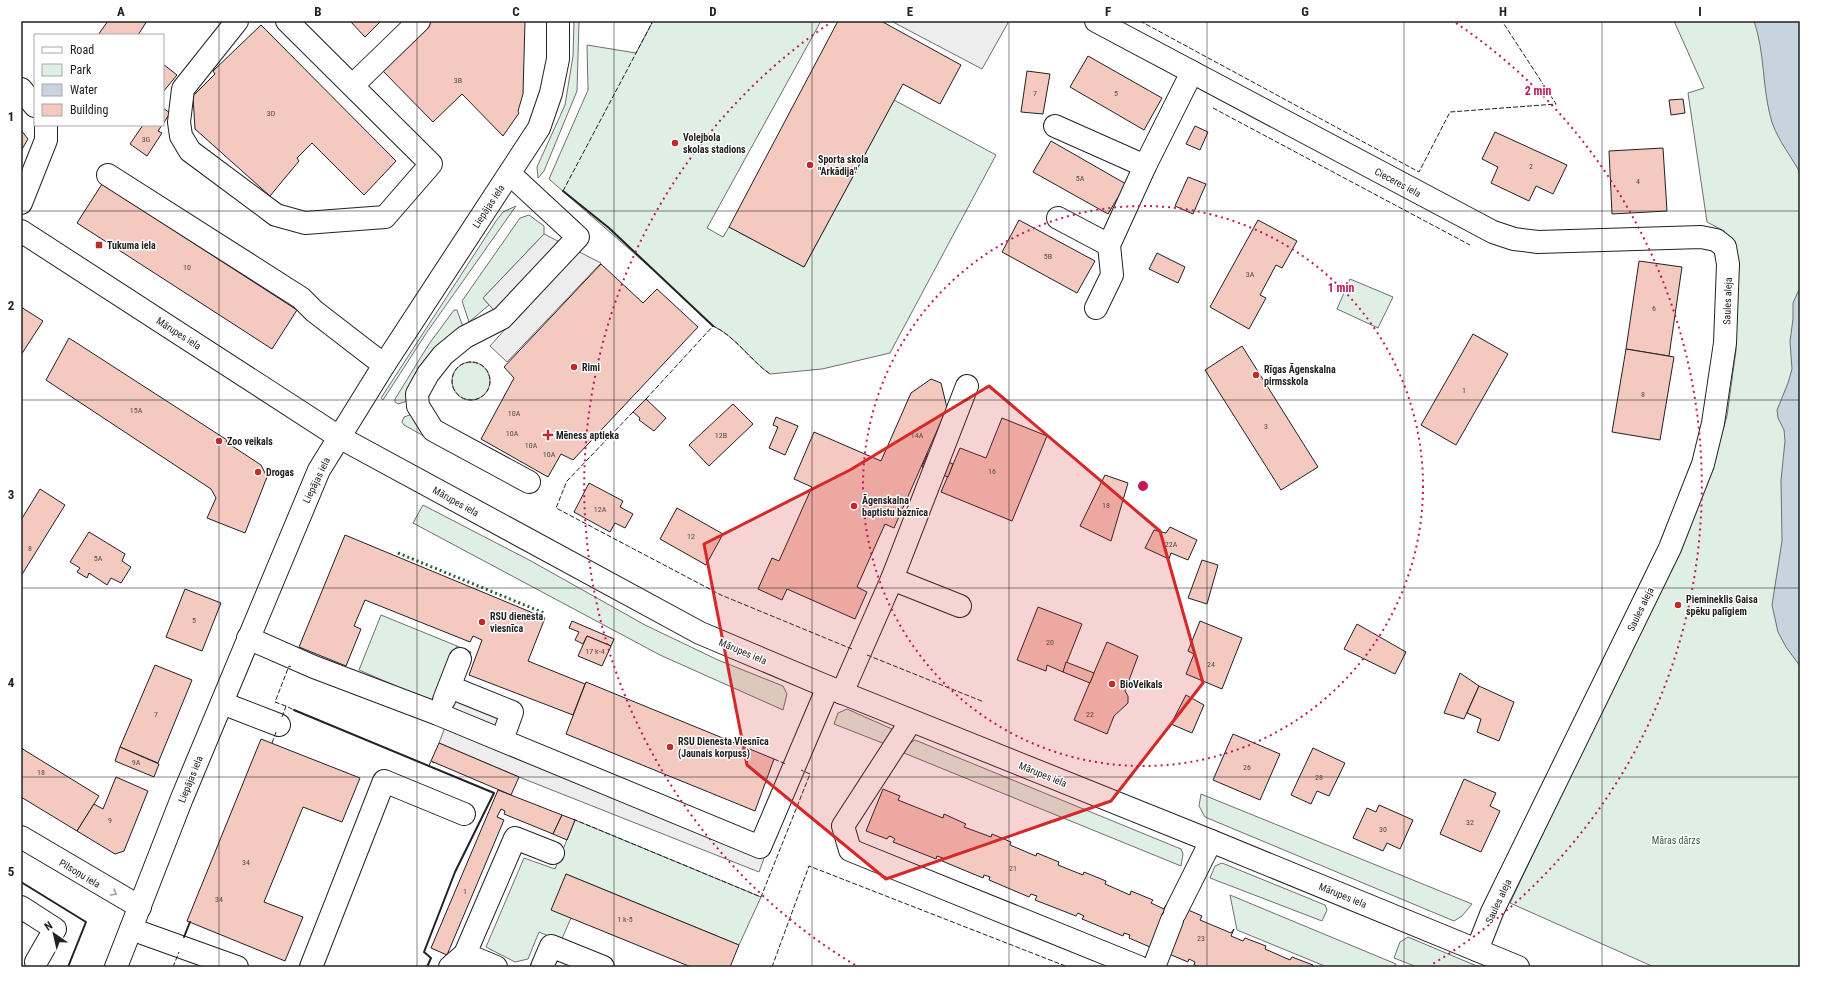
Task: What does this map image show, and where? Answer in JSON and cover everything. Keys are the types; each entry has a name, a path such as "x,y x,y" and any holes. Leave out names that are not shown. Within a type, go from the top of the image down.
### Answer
{"street":[{"path":"237,21 183,89 178,122 181,136 190,151 276,214 305,223 385,217 431,164 287,21"},
{"path":"353,85 419,21"},
{"name":"Liepājas iela","path":"116,967 248,638 319,470 384,365 539,128 551,93 558,59 558,21"},
{"name":"Cieceres iela","path":"1096,21 1493,232 1514,239 1538,242 1701,237 1716,240 1725,247"},
{"path":"1096,308 1112,275 1109,245 1192,72"},
{"path":"21,89 34,105"},
{"path":"21,204 46,140 46,126"},
{"path":"1055,126 1146,166"},
{"path":"510,174 578,238 502,318 465,338 443,355 428,374 417,394 418,406 433,430 529,482"},
{"path":"108,175 302,298 314,311 384,365"},
{"path":"1058,218 1109,245"},
{"name":"Mārupes iela","path":"21,230 339,437 700,633 835,690 1477,950 1512,966"},
{"name":"Saules aleja","path":"1477,950 1492,912 1670,548 1703,464 1714,423 1725,343 1728,264 1725,247"},
{"path":"248,638 314,667 438,714 760,847 835,690 892,579 967,386"},
{"path":"892,579 960,606"},
{"path":"438,714 460,659"},
{"path":"450,687 512,712 502,740"},
{"path":"222,703 278,725"},
{"path":"911,721 843,826 850,850 1138,967"},
{"path":"311,967 384,781 464,814"},
{"name":"Pilsoņu iela","path":"21,837 140,908"},
{"path":"496,967 458,960 515,838 552,853"},
{"path":"1154,967 1173,916 1211,841"},
{"path":"21,907 55,929 32,961"},
{"path":"131,929 237,967"},
{"path":"542,967 551,946 603,967"}],"highlighted area":[{"path":"989,386 1160,531 1203,683 1111,801 886,879 747,765 704,544 850,470"}],"green space":[{"path":"574,21 579,21 577,91 544,171 538,178 537,167 565,105 573,56"},
{"path":"653,21 821,21 707,228 723,237 729,227 804,267 894,100 996,155 890,353 822,369 770,374 721,330 713,326 660,276 549,179 588,90 587,45 636,53"},
{"name":"Māras dārzs","path":"1674,21 1800,21 1800,967 1654,967 1510,903 1707,485 1727,416 1736,350 1736,248 1724,231 1707,222 1688,93 1704,88"},
{"path":"516,206 427,332 383,400 381,398 496,221 503,212"},
{"path":"529,215 544,226 544,234 483,298 489,305 469,322 462,301 520,218"},
{"path":"1350,279 1393,297 1378,328 1337,309"},
{"path":"454,310 457,310 463,327 413,399 398,404 395,402 395,399 429,344"},
{"path":"471,362 481,365 487,371 490,381 487,391 481,397 471,400 461,397 455,391 452,381 455,371 461,365"},
{"path":"415,413 489,472 404,425 402,422 404,417"},
{"path":"423,505 531,561 645,625 718,660 783,686 787,694 783,710 660,655 413,523"},
{"path":"381,615 457,646 433,702 359,670"},
{"path":"847,709 892,729 885,744 834,724 838,713"},
{"path":"915,740 1181,849 1183,854 1181,866 904,753 910,743"},
{"path":"1201,794 1472,904 1462,916 1454,921 1205,817 1199,806"},
{"path":"575,820 761,897 739,945 566,874 571,918 561,941 539,932 528,959 515,962 486,947 524,858 555,869"},
{"path":"1222,863 1325,905 1327,910 1322,921 1210,878 1215,866"},
{"path":"1230,895 1396,964 1395,967 1327,967 1237,930"},
{"path":"1408,937 1479,967 1417,967 1394,958 1400,942"}],"shaded area":[{"path":"891,21 1009,21 982,69"},
{"path":"544,234 601,263 507,362 490,346 508,326 483,298"},
{"path":"457,646 471,652 460,682 520,706 509,733 770,842 759,872 519,777 439,743 445,727 443,679"}],"water":[{"path":"1754,21 1800,21 1800,176 1798,169 1782,143 1772,122 1767,103 1758,33"},
{"path":"1800,287 1800,666 1786,647 1778,632 1772,605 1782,541 1781,480 1785,441 1784,430 1778,418 1777,410 1792,369 1790,341 1793,319 1793,303"}],"building":[{"path":"108,21 147,21 139,34 99,34"},
{"path":"350,21 381,21 365,37"},
{"path":"426,21 525,21 523,94 518,111 519,113 503,136 462,94 433,122 379,67"},
{"name":"Sporta skola \"Arkādija\"","path":"838,21 881,21 961,65 940,104 903,84 804,267 729,227"},
{"path":"261,25 396,161 364,195 312,143 297,158 299,161 270,196 195,129 193,96 215,74 213,71"},
{"path":"1088,56 1162,98 1144,130 1070,87"},
{"path":"164,65 177,75 164,91"},
{"path":"1027,71 1050,74 1043,114 1021,112"},
{"path":"1683,99 1685,113 1671,115 1669,100"},
{"path":"164,109 170,113 164,122"},
{"path":"142,126 161,126 158,131 162,133 147,156 130,144"},
{"path":"1195,126 1208,132 1200,150 1186,144"},
{"path":"21,130 28,139 21,151"},
{"path":"1495,132 1567,165 1553,194 1536,186 1529,201 1491,183 1498,167 1482,159"},
{"path":"1051,141 1126,184 1108,214 1033,172"},
{"path":"1663,148 1667,211 1612,214 1609,151"},
{"path":"1188,177 1206,184 1193,214 1175,206"},
{"path":"102,184 297,310 272,349 77,223"},
{"path":"1019,220 1095,261 1077,293 1002,252"},
{"path":"1258,220 1297,241 1282,268 1276,265 1260,295 1266,298 1249,329 1210,307"},
{"path":"1157,253 1185,267 1178,283 1149,269"},
{"path":"1639,261 1682,267 1669,356 1626,349"},
{"path":"601,264 643,303 657,289 698,327 573,460 561,454 548,477 481,439 514,378 504,367"},
{"path":"21,307 43,321 21,355"},
{"path":"1473,334 1508,354 1456,445 1421,425"},
{"path":"69,338 227,440 226,442 261,465 267,477 245,533 207,518 216,498 211,489 46,380"},
{"path":"1242,346 1318,467 1281,490 1205,370"},
{"path":"1626,349 1674,357 1660,440 1612,432"},
{"name":"Āgenskalna baptistu baznīca","path":"931,379 941,383 947,408 894,528 885,524 857,587 867,592 855,619 787,589 782,600 758,589 772,558 779,561 812,487 794,479 814,432 881,461 911,393"},
{"path":"646,399 666,418 654,431 639,420 640,418 633,412"},
{"path":"733,404 753,424 709,466 689,445"},
{"path":"776,417 798,426 785,455 769,448 778,427 773,425"},
{"path":"1002,418 1047,436 1012,521 941,492 960,448 986,458"},
{"path":"928,453 953,464 948,477 922,467"},
{"path":"1105,475 1128,483 1111,541 1080,526"},
{"path":"589,483 623,501 620,507 633,514 625,528 615,523 610,532 574,512"},
{"path":"40,489 65,505 21,576 21,520"},
{"path":"677,508 723,534 706,565 660,539"},
{"path":"1170,527 1197,540 1188,560 1171,553 1169,559 1145,548 1154,530 1166,533"},
{"path":"89,532 125,554 122,561 131,567 121,583 111,578 107,585 89,573 87,578 77,572 80,568 70,562"},
{"name":"RSU dienesta viesnīca","path":"345,535 545,618 528,661 585,684 573,715 469,675 482,640 473,636 470,642 365,600 354,626 361,629 346,666 299,647"},
{"path":"1202,560 1218,565 1207,604 1188,598"},
{"path":"185,589 221,603 202,651 166,637"},
{"path":"1038,607 1082,624 1063,672 1047,665 1046,671 1017,660"},
{"path":"572,621 614,639 611,646 587,636 583,644 575,640 579,632 569,628"},
{"path":"1200,621 1242,638 1222,689 1186,674 1194,654 1188,651"},
{"path":"1357,624 1406,652 1395,674 1344,649"},
{"path":"587,636 611,646 602,666 578,656"},
{"path":"1107,642 1138,656 1125,691 1128,696 1128,703 1114,716 1107,734 1074,720"},
{"path":"1066,662 1094,673 1090,683 1063,672"},
{"path":"155,665 192,680 158,763 120,747"},
{"path":"1460,673 1479,686 1464,719 1444,713"},
{"name":"RSU Dienesta Viesnīca (Jaunais korpuss)","path":"586,682 774,759 755,811 566,734"},
{"path":"1479,686 1514,702 1499,741 1477,732 1481,719 1467,713"},
{"path":"1186,695 1204,705 1192,733 1171,724"},
{"path":"1233,734 1280,754 1260,800 1213,780"},
{"path":"261,739 360,778 342,822 303,807 264,902 303,917 285,961 187,921"},
{"path":"439,743 519,777 511,795 431,761"},
{"path":"120,747 159,764 154,777 115,761"},
{"path":"21,748 99,796 77,831 21,797"},
{"path":"1313,748 1345,763 1329,796 1317,791 1311,804 1291,795"},
{"path":"116,777 148,791 124,851 115,854 77,831 94,804 103,809"},
{"path":"1464,779 1496,793 1490,806 1500,811 1481,852 1440,834"},
{"path":"883,789 900,796 898,800 943,818 944,814 966,824 964,827 991,837 992,834 1011,842 1010,845 1036,856 1037,853 1059,862 1058,865 1083,875 1084,872 1106,881 1105,884 1130,895 1131,891 1153,900 1151,903 1164,909 1166,905 1167,906 1150,947 1129,938 1130,935 1124,933 1123,936 1082,919 1084,916 1078,913 1076,916 1035,900 1037,896 1031,894 1029,897 989,880 990,877 984,875 983,878 942,861 943,858 937,856 936,859 893,842 895,839 892,837 889,836 887,839 866,831"},
{"path":"498,790 562,815 553,834 504,814 505,811 501,809 497,817 504,820 447,955 431,948"},
{"path":"1379,805 1413,820 1400,849 1387,843 1383,851 1353,838 1367,808 1376,812"},
{"path":"562,815 575,820 567,840 553,834"},
{"path":"566,874 739,945 730,967 691,967 551,910"},
{"path":"1186,909 1202,916 1200,920 1231,933 1234,929 1231,936 1243,941 1245,938 1266,946 1265,949 1290,960 1292,957 1313,965 1312,967 1201,967 1194,965 1195,962 1189,959 1188,962 1169,954"}],"hedge":[{"path":"398,553 544,613"}],"fence":[{"path":"563,191 653,21"},
{"path":"1140,21 1419,172 1450,112 1556,104 1502,21"},
{"path":"1213,108 1470,245"},
{"path":"646,399 713,326 721,330 770,374"},
{"path":"471,362 481,365 487,371 490,381 487,391 481,397 471,400 461,397 455,391 452,381 455,371 461,365 471,362"},
{"path":"633,412 567,481 556,508 721,595 852,649"},
{"path":"867,655 984,702"},
{"path":"286,706 275,702 289,666 291,667"},
{"path":"282,717 286,706 294,710"},
{"path":"272,743 276,732"},
{"path":"774,759 786,764"},
{"path":"429,766 431,761 434,763"},
{"path":"573,819 761,897 810,774 801,770"},
{"path":"772,967 809,866 1068,967"},
{"path":"173,967 179,952"}],"wall":[{"path":"563,191 609,228 713,326"},
{"path":"294,710 494,793 455,872 424,952 431,958 427,967"},
{"path":"21,882 86,922 68,967"},
{"path":"184,937 190,922"}],"place":[{"name":"Volejbola skolas stadions","path":"675,143"},
{"name":"Sporta skola \"Arkādija\"","path":"810,165"},
{"name":"Tukuma iela","path":"99,245"},
{"name":"Rimi","path":"574,367"},
{"name":"Rīgas Āgenskalna pirmsskola","path":"1256,375"},
{"name":"Mēness aptieka","path":"548,435"},
{"name":"Zoo veikals","path":"219,441"},
{"name":"Drogas","path":"258,472"},
{"name":"Āgenskalna baptistu baznīca","path":"854,506"},
{"name":"Piemineklis Gaisa spēku palīgiem","path":"1678,605"},
{"name":"RSU dienesta viesnīca","path":"482,622"},
{"name":"BioVeikals","path":"1112,684"},
{"name":"RSU Dienesta Viesnīca (Jaunais korpuss)","path":"670,747"}]}
